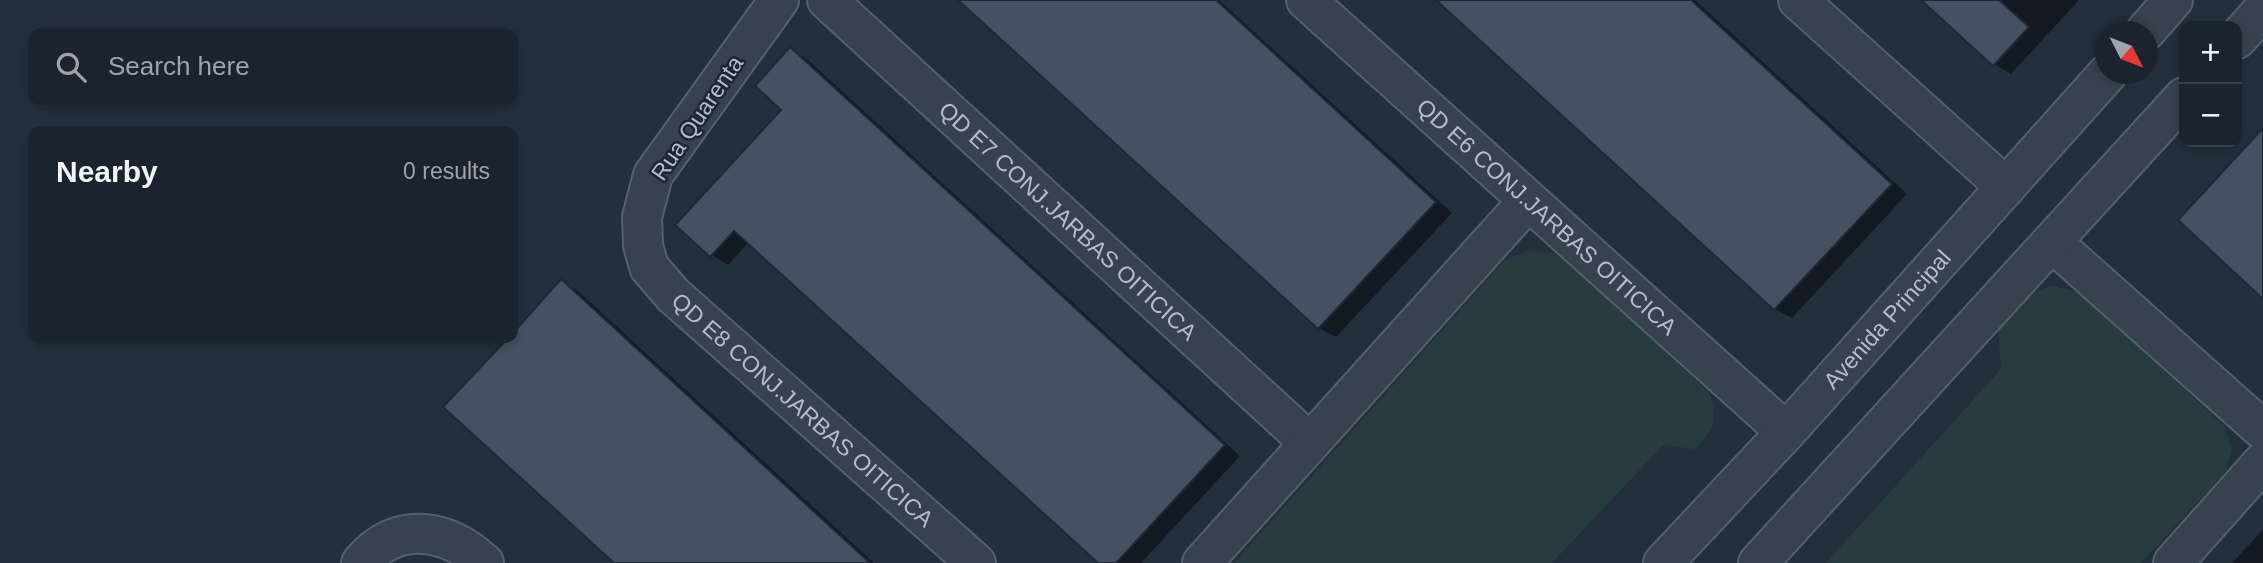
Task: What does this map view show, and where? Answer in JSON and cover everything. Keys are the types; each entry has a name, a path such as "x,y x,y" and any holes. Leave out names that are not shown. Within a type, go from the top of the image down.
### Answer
{"street":[{"name":"Rua Quarenta","path":"643,246 642,217 653,176 779,0"},
{"name":"QD E7 CONJ.JARBAS OITICICA","path":"827,0 1310,443"},
{"name":"QD E6 CONJ.JARBAS OITICICA","path":"1306,0 1527,202 1786,432"},
{"path":"1798,0 2006,187"},
{"path":"2155,21 2173,0"},
{"path":"2242,33 2263,10"},
{"name":"Avenida Principal","path":"1663,563 1786,432 2098,84"},
{"path":"1758,563 2179,103"},
{"path":"1202,563 1527,202"},
{"path":"2053,243 2263,430"},
{"name":"QD E8 CONJ.JARBAS OITICICA","path":"643,246 649,267 673,295 976,563"},
{"path":"2173,563 2263,462"},
{"path":"362,563 370,553 408,532 441,535 484,563"}],"green space":[{"path":"1530,250 1557,254 1569,263 1709,392 1714,408 1713,424 1701,443 1694,449 1663,445 1552,563 1234,563 1505,260"},
{"path":"2052,286 2079,292 2225,427 2232,450 2225,473 2141,563 1826,563 2001,369 1998,326 2029,296"}],"building":[{"path":"958,0 1216,0 1436,202 1318,329"},
{"path":"1436,0 1691,0 1892,184 1774,310"},
{"path":"1921,0 1999,0 2029,27 1993,66"},
{"path":"790,47 1225,445 1116,563 1098,563 734,231 710,257 675,225 781,110 755,86"},
{"path":"2263,128 2263,299 2178,220"},
{"path":"561,279 870,563 614,563 443,407 503,343 518,343 518,327"}]}
